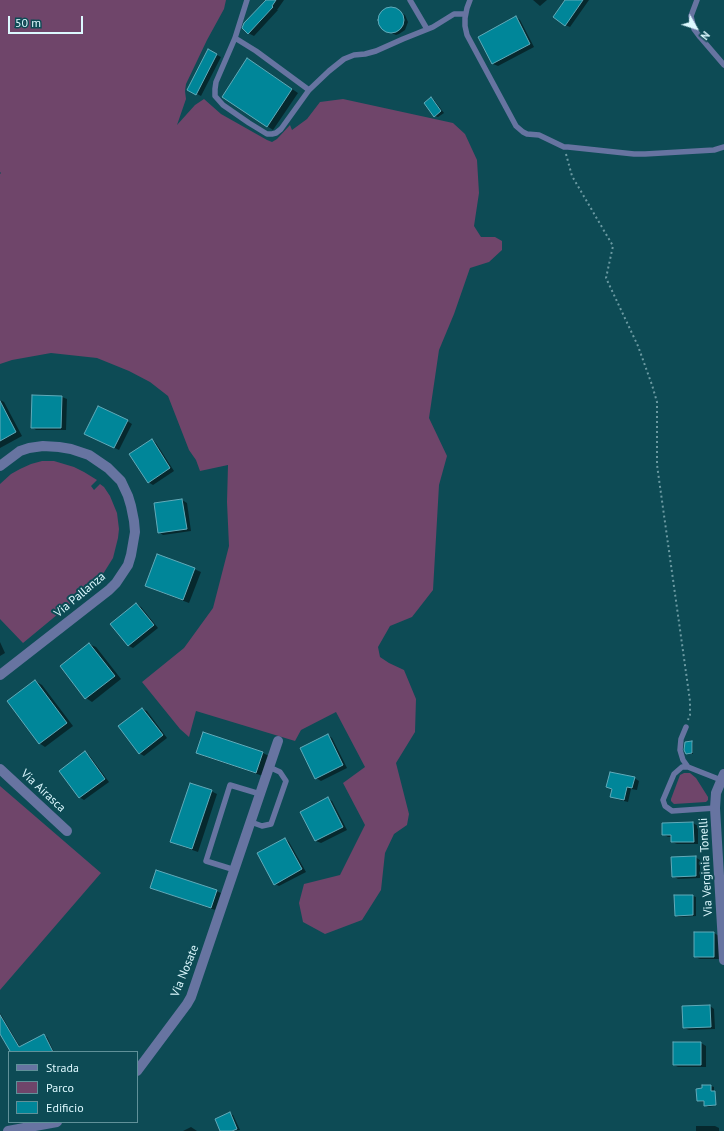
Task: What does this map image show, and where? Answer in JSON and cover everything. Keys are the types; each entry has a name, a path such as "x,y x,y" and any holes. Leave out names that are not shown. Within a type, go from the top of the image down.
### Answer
{"street":[{"name":"Via Pallanza","path":"0,466 20,451 43,446 71,449 89,455 108,468 121,481 131,506 135,532 128,565 116,583 0,675"},
{"name":"Via Nosate","path":"138,1069 191,997 278,741"},
{"name":"Via Airasca","path":"0,769 67,831"},
{"name":"Via Verginia Tonelli","path":"723,777 716,794 715,808 724,960"},
{"path":"8,1131 52,1123"}],"lane":[{"path":"247,0 235,38 216,82 216,96 223,105 267,134 276,133 309,90 344,59 354,55 376,51 433,27 454,14 465,14"},
{"path":"410,0 427,29"},
{"path":"470,0 465,14 467,35 518,129 525,133 543,136 564,146 645,154 714,150 724,147"},
{"path":"697,0 691,16 694,29 724,65"},
{"path":"235,38 256,51 309,90"},
{"path":"686,727 681,739 680,750 683,760 688,767"},
{"path":"251,822 262,826 271,824 286,782 280,772 269,767"},
{"path":"715,808 672,811 665,806 664,800 674,774 682,767 688,767 723,777"},
{"path":"235,870 206,861 230,785 260,794"}],"path":[{"path":"564,146 572,176 613,246 606,278 638,346 657,402 657,465 690,702 690,715 686,727"}],"green space":[{"path":"0,0 226,0 224,9 186,84 186,99 177,125 195,105 204,99 221,114 272,142 277,139 290,125 292,130 307,119 320,102 343,99 453,123 465,134 477,160 479,193 474,226 481,237 495,237 502,241 502,250 489,262 470,268 454,314 439,350 429,418 447,456 439,485 433,590 412,617 390,626 378,647 380,657 404,670 416,699 415,732 396,763 409,814 407,825 394,834 385,853 381,890 362,920 325,934 303,922 299,903 304,884 340,875 365,825 343,783 365,767 336,712 301,730 295,741 196,711 189,737 180,729 142,682 184,648 213,608 229,546 227,502 228,465 200,471 196,460 189,450 168,396 150,382 129,371 97,358 51,353 12,360 0,364"},
{"path":"42,461 54,461 74,467 97,480 91,486 94,490 100,484 110,496 117,513 119,529 113,558 98,581 23,643 0,619 0,484 11,474 20,469"},
{"path":"690,773 696,778 708,797 706,802 674,804 671,801 680,775"},
{"path":"0,786 101,873 0,990"}],"building":[{"path":"266,0 276,0 272,6 273,7 248,34 242,28 244,23"},
{"path":"565,0 583,0 565,26 553,17"},
{"path":"391,7 400,11 404,20 400,29 391,33 382,29 378,20 382,11"},
{"path":"516,16 530,44 492,64 478,37"},
{"path":"208,49 217,54 196,95 187,90"},
{"path":"247,58 292,89 267,127 222,97"},
{"path":"431,97 441,111 434,117 424,103"},
{"path":"32,395 62,396 61,428 31,428"},
{"path":"0,401 16,432 0,441"},
{"path":"98,406 128,420 114,448 84,434"},
{"path":"152,439 170,468 148,483 129,454"},
{"path":"182,499 187,529 158,533 154,503"},
{"path":"157,554 195,568 183,600 145,586"},
{"path":"136,603 154,625 128,646 110,624"},
{"path":"89,643 115,676 85,699 60,666"},
{"path":"35,680 67,723 39,744 7,701"},
{"path":"142,708 163,735 139,754 118,726"},
{"path":"203,732 263,752 256,773 196,753"},
{"path":"328,734 343,765 315,779 300,748"},
{"path":"692,741 692,753 686,754 684,750 685,742"},
{"path":"85,751 105,779 79,798 59,771"},
{"path":"610,772 635,777 632,788 627,787 624,800 610,797 612,789 606,787"},
{"path":"190,783 212,790 192,849 170,842"},
{"path":"328,797 343,827 315,841 300,812"},
{"path":"693,822 694,842 671,842 671,835 662,835 662,823"},
{"path":"285,838 302,869 274,885 257,853"},
{"path":"696,856 696,876 672,877 671,857"},
{"path":"156,870 217,890 211,908 150,888"},
{"path":"674,895 693,895 693,915 675,916"},
{"path":"694,932 714,932 714,957 694,957"},
{"path":"710,1005 711,1027 683,1028 682,1006"},
{"path":"0,1015 19,1047 44,1034 52,1051 10,1051 0,1034"},
{"path":"673,1042 701,1042 701,1065 673,1065"},
{"path":"702,1085 711,1085 711,1091 715,1091 716,1105 704,1106 704,1101 697,1101 696,1089 702,1088"},
{"path":"230,1112 237,1129 232,1131 220,1131 215,1119"}]}
